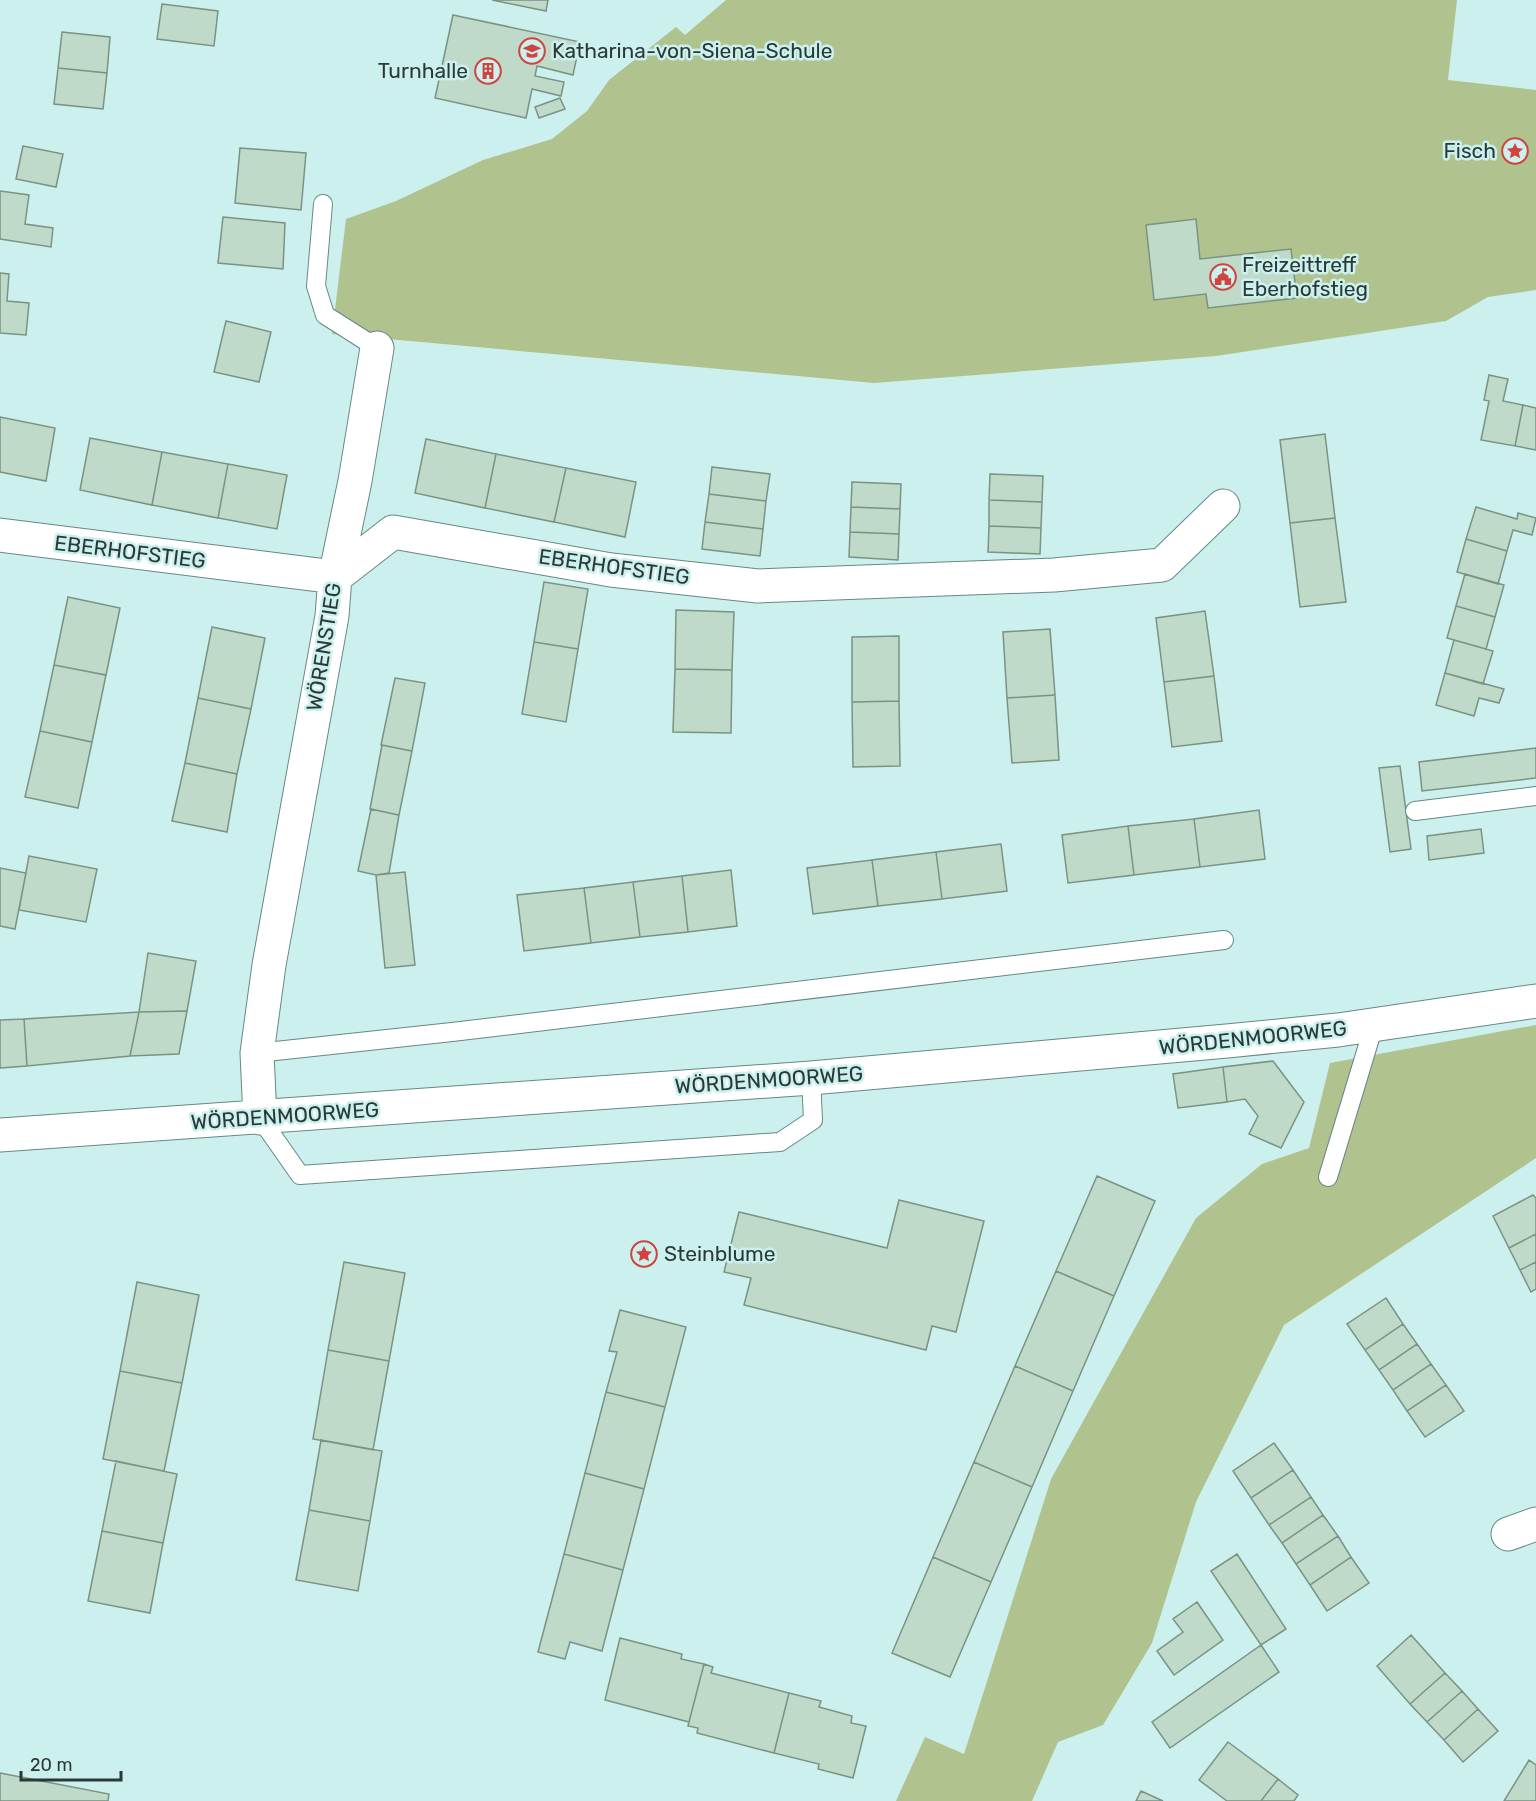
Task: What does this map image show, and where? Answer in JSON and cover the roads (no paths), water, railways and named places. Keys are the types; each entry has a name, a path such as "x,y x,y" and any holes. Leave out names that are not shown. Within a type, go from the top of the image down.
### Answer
{"street":[{"name":"WÖRENSTIEG","path":"260,1118 257,1053 273,942 332,616 335,577 355,481 377,348"},
{"name":"EBERHOFSTIEG","path":"0,535 335,577 393,532 611,570 758,586 1054,575 1162,565 1223,506"},
{"name":"WÖRDENMOORWEG","path":"0,1135 812,1078 1227,1041 1374,1025 1536,1001"}],"lane":[{"name":"WÖRENSTIEG","path":"322,204 316,286 325,315 377,348"},
{"path":"1415,811 1536,796"},
{"path":"257,1053 1224,940"},
{"path":"1328,1178 1374,1025"},
{"path":"260,1118 300,1174 768,1143 780,1142 813,1120 812,1078"}],"place":[{"name":"Katharina-von-Siena-Schule","path":"532,51"},
{"name":"Turnhalle","path":"488,71"},
{"name":"Fisch","path":"1515,151"},
{"name":"Freizeittreff Eberhofstieg","path":"1223,277"},
{"name":"Steinblume","path":"644,1254"}]}
